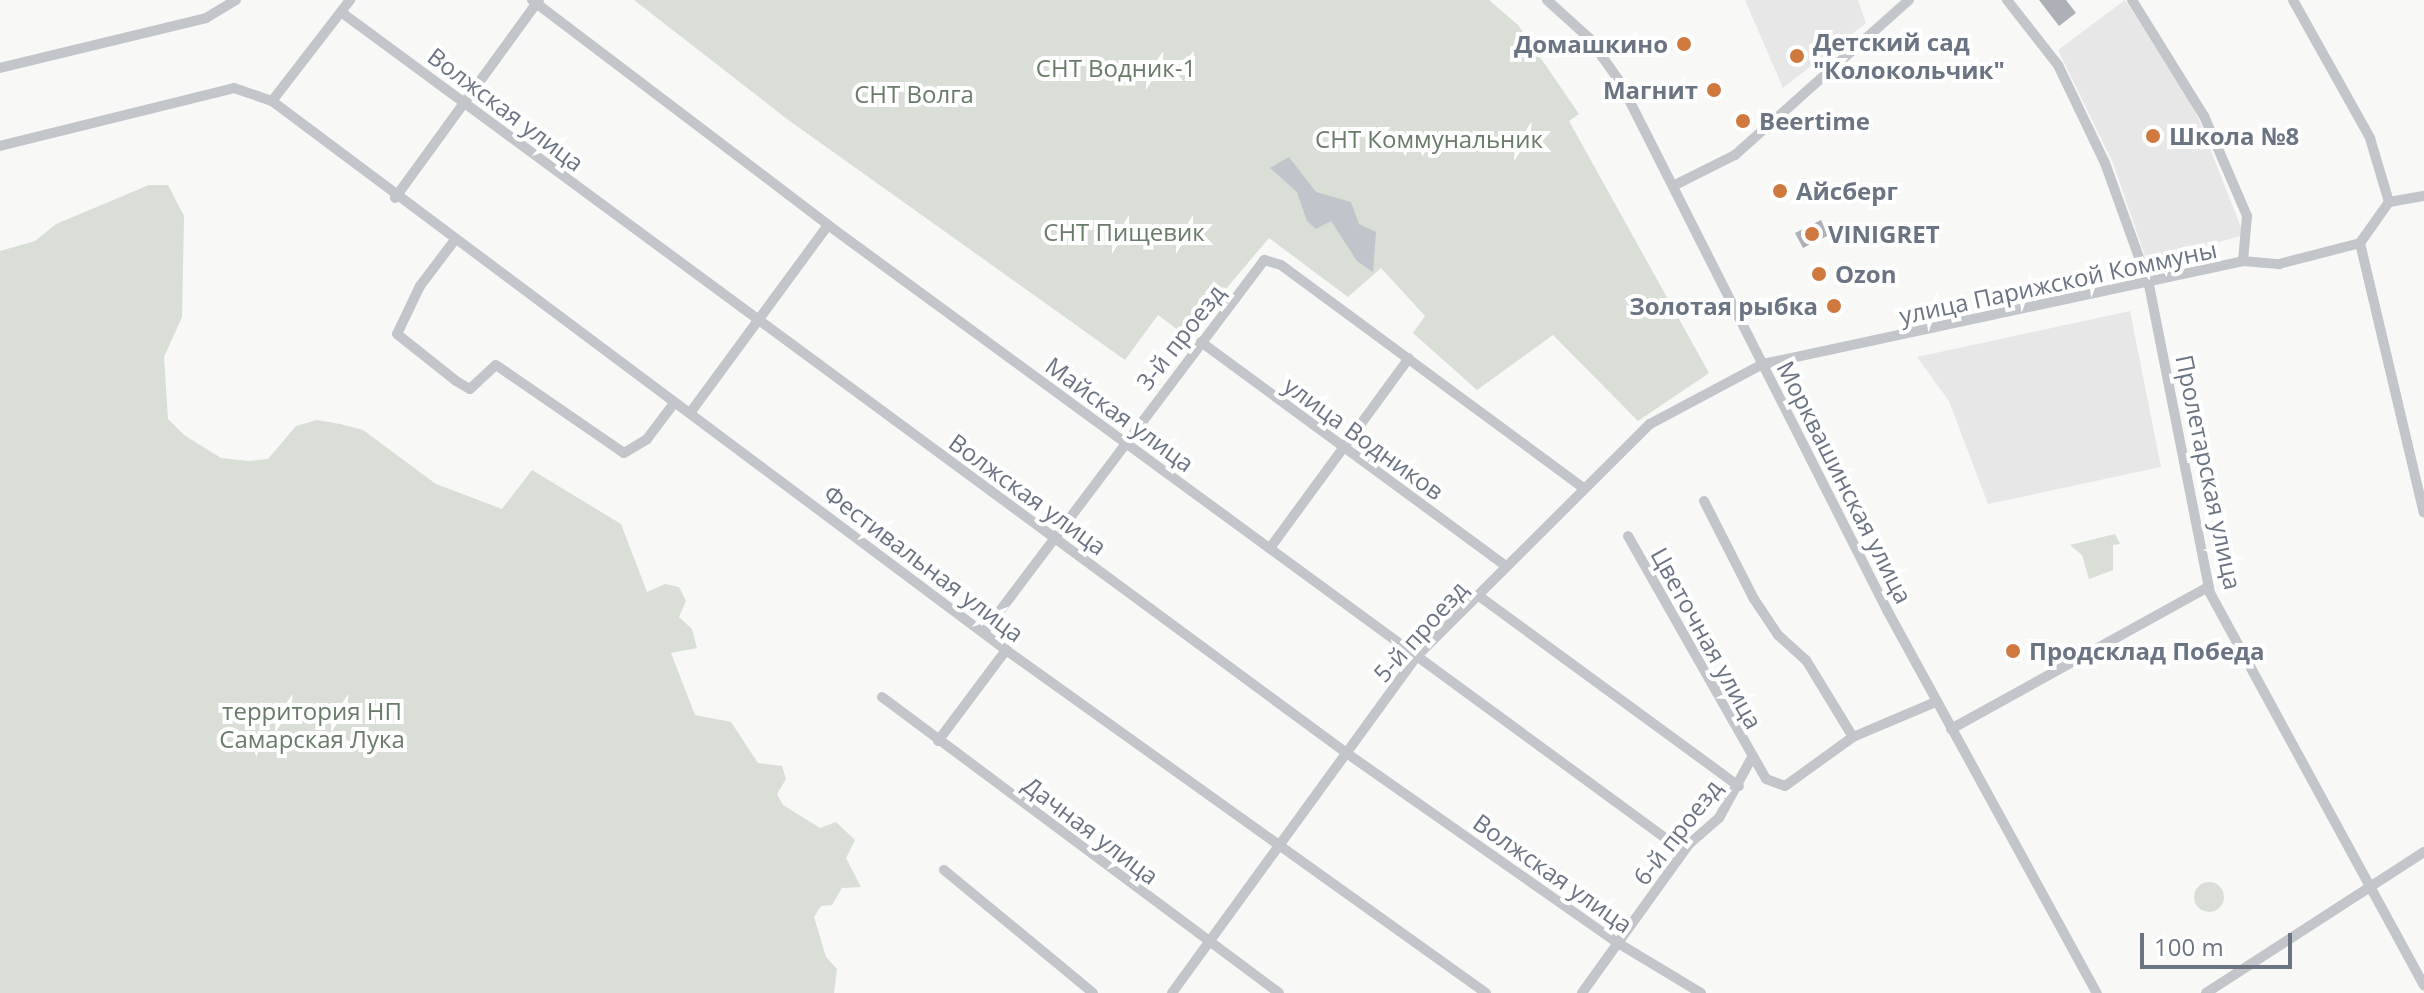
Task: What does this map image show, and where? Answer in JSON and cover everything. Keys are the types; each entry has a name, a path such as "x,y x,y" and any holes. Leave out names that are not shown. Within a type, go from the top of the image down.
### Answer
{"street":[{"path":"0,68 206,18 236,0"},
{"path":"272,101 350,0"},
{"name":"Морквашинская улица","path":"1547,0 1589,38 1620,82 1677,184 1763,364 1936,702 2097,993"},
{"path":"1677,184 1735,155 1909,0"},
{"name":"Пролетарская улица","path":"2007,0 2058,65 2105,163 2149,285 2208,587 2424,986"},
{"path":"2132,0 2204,116 2247,216 2243,261"},
{"path":"2293,0 2370,138 2389,202"},
{"path":"395,198 536,1"},
{"name":"Майская улица","path":"536,1 828,225 1270,548 1415,658 1683,851"},
{"name":"Волжская улица","path":"341,12 1345,752 1618,943 1701,993"},
{"name":"Фестивальная улица","path":"0,146 234,88 272,101 346,155 395,198 690,413 1006,650 1281,843 1486,993"},
{"path":"2424,196 2389,202 2360,243 2424,513"},
{"path":"690,413 828,225"},
{"path":"454,241 420,286 397,334 456,381 470,389 496,365 624,453 647,439 675,402"},
{"name":"улица Парижской Коммуны","path":"1763,364 2149,285 2243,261 2279,264 2360,243"},
{"name":"3-й проезд","path":"984,632 1264,260 1281,265 1409,358"},
{"name":"улица Водников","path":"1201,342 1505,565"},
{"path":"1270,548 1409,358 1582,487"},
{"name":"5-й проезд","path":"1172,993 1415,658 1479,596 1582,487 1650,424 1763,364"},
{"path":"1704,501 1754,599 1778,635 1806,660 1853,737"},
{"name":"Цветочная улица","path":"1628,536 1751,759"},
{"path":"1951,729 2208,587"},
{"path":"1479,596 1739,786"},
{"path":"938,741 1006,650"},
{"name":"Дачная улица","path":"882,697 1279,993"},
{"path":"1751,759 1766,779 1785,786 1853,737 1936,702"},
{"name":"6-й проезд","path":"1582,993 1683,851 1719,818 1751,759"},
{"path":"2206,993 2424,852"},
{"path":"944,870 1093,993"}],"shaded area":[{"name":"Детский сад \"Колокольчик\"","path":"1745,0 1858,0 1866,23 1783,88"},
{"name":"Школа №8","path":"2125,0 2195,110 2244,235 2147,262 2113,163 2058,50"},
{"path":"1289,157 1316,192 1351,202 1359,224 1376,232 1373,272 1357,261 1331,221 1316,229 1307,221 1297,192 1270,168"},
{"path":"2130,311 2161,467 1988,504 1949,401 1917,357"}],"green space":[{"path":"634,0 1489,0 1518,25 1579,114 1569,121 1709,373 1638,421 1553,335 1477,390 1413,333 1425,316 1381,268 1348,297 1269,238 1186,336 1158,315 1125,360 787,119"},
{"name":"территория НП Самарская Лука","path":"149,185 168,185 184,216 182,317 164,357 168,419 184,435 221,458 248,461 268,459 296,426 317,420 340,424 363,430 436,484 502,509 532,470 621,524 647,592 665,584 679,587 686,601 679,617 692,629 697,648 671,653 695,715 731,722 758,763 782,766 786,779 777,794 783,805 820,828 836,822 855,840 846,858 861,887 842,888 832,905 821,906 814,917 826,957 837,969 834,993 0,993 0,251 35,241 56,224"},
{"path":"2115,534 2120,544 2113,545 2113,570 2089,579 2082,555 2070,545"},
{"path":"2209,882 2219,887 2224,897 2219,907 2209,912 2199,907 2194,897 2199,887"}],"building":[{"path":"2039,0 2066,0 2076,13 2059,26"},
{"name":"VINIGRET","path":"1821,220 1829,235 1803,248 1795,233"}],"place":[{"name":"Домашкино","path":"1684,44"},
{"name":"Детский сад \"Колокольчик\"","path":"1797,56"},
{"name":"Магнит","path":"1714,90"},
{"name":"Beertime","path":"1743,121"},
{"name":"Школа №8","path":"2153,136"},
{"name":"Айсберг","path":"1780,191"},
{"name":"VINIGRET","path":"1812,234"},
{"name":"Ozon","path":"1819,274"},
{"name":"Золотая рыбка","path":"1834,306"},
{"name":"Продсклад Победа","path":"2013,651"}],"park label":[{"name":"СНТ Водник-1","path":"1116,68"},
{"name":"СНТ Волга","path":"914,94"},
{"name":"СНТ Коммунальник","path":"1429,139"},
{"name":"СНТ Пищевик","path":"1124,232"}]}
